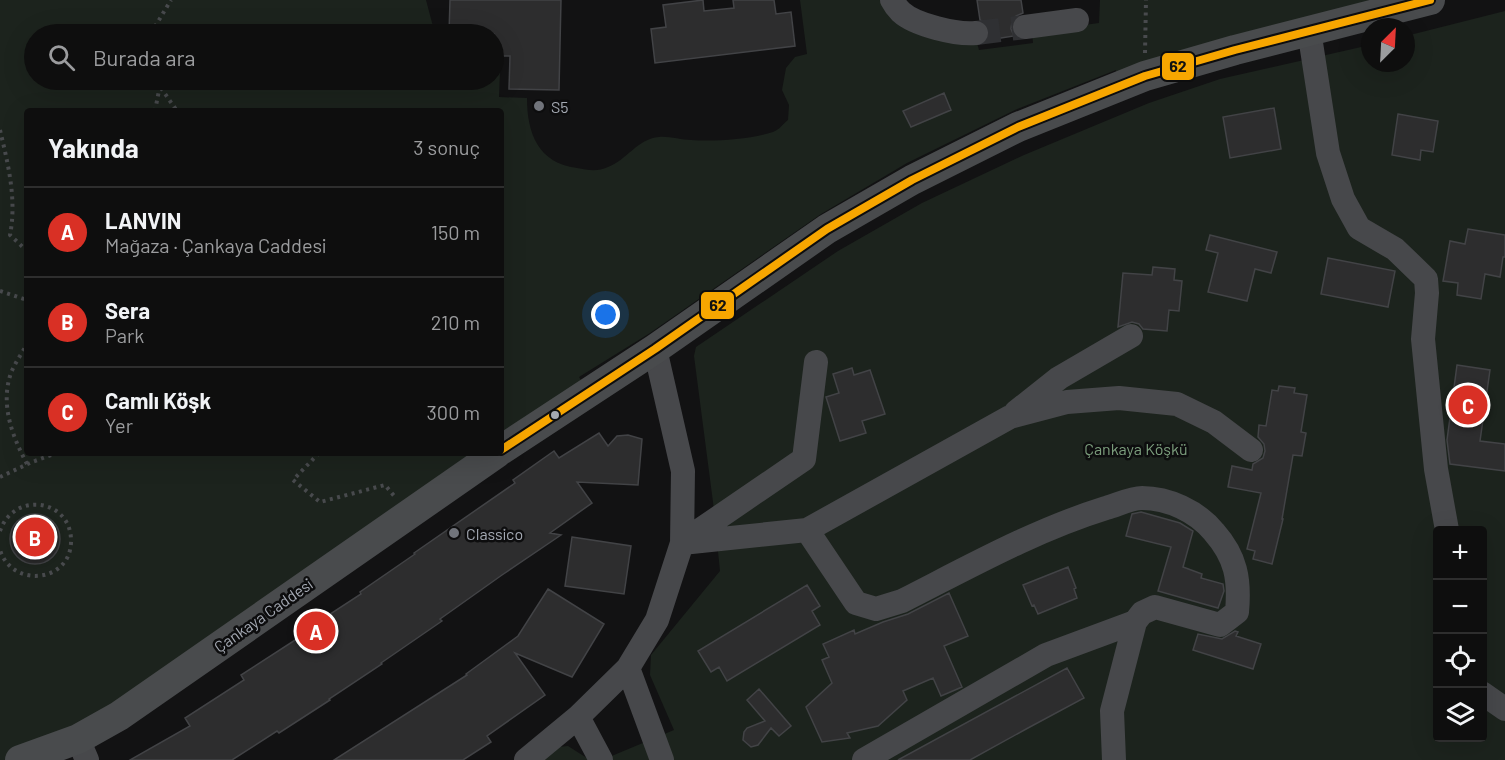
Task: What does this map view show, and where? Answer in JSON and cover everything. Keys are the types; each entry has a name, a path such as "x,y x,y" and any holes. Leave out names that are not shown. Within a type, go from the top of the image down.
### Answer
{"main road":[{"path":"504,448 655,349 827,229 912,180 1018,127 1145,76 1309,30 1430,0"},
{"name":"Çankaya Caddesi","path":"20,760 83,749 119,716 493,456"}],"street":[{"path":"892,0 902,13 933,27 963,34 976,33"},
{"path":"1025,27 1077,20"},
{"path":"1309,30 1328,153 1343,199 1359,228 1395,249 1426,279 1423,339 1436,469 1446,526"},
{"path":"682,543 807,530 1010,417 1059,378 1131,336"},
{"path":"526,760 578,717 628,668 657,620 682,543 683,471 655,349"},
{"path":"682,543 804,459 816,362"},
{"path":"1010,417 1067,402 1119,398 1177,404 1214,422 1251,450"},
{"path":"807,530 856,603 876,609 902,601 1053,526 1140,498 1170,502 1191,512 1210,527 1227,547 1236,570 1239,590 1237,612 1220,625 1155,607 1142,613 1135,622 1112,711 1114,760"},
{"path":"864,760 1046,655 1135,622"},
{"path":"628,668 662,760"},
{"path":"1487,696 1505,709"},
{"path":"578,717 601,760"}],"path":[{"path":"157,24 171,0"},
{"path":"1145,76 1146,0"},
{"path":"156,108 160,90"},
{"path":"162,90 175,108"},
{"path":"0,130 10,174 14,217 10,235 24,248"},
{"path":"0,291 24,299"},
{"path":"24,349 10,375 4,401 11,435 27,464"},
{"path":"0,477 49,456"},
{"path":"316,456 293,480 320,502 386,485 409,514"},
{"path":"0,531 3,522 11,513 22,507 34,504 46,506 57,512 65,521 70,532 71,544 68,556 61,566 52,573 41,576 18,573 9,566 0,550"}],"green space":[{"path":"0,0 426,0 432,24 24,24 24,90 499,90 499,97 527,98 529,123 537,144 544,153 564,165 600,170 615,164 651,139 663,137 701,141 733,139 773,132 779,128 788,120 789,105 782,90 786,68 795,57 807,54 800,0 880,0 896,20 977,43 979,50 1033,43 1032,32 1099,23 1100,0 1430,0 1117,87 1116,70 1015,110 907,163 821,214 650,333 579,377 588,391 504,449 504,108 24,108 24,456 494,456 119,716 20,760 0,760"},
{"name":"Çankaya Köşkü","path":"1505,11 1505,760 602,760 674,730 650,675 651,655 720,571 694,356 696,347 838,251 922,203 1024,155 1149,103 1220,79 1361,47 1361,72 1415,72 1415,34"},
{"path":"568,746 590,760 542,760 559,747"}],"building":[{"path":"450,0 561,0 559,90 509,89 510,56 504,56 504,24 449,24"},
{"path":"703,0 704,11 734,8 733,0 774,0 776,14 791,12 795,46 655,63 651,29 666,27 663,5"},
{"path":"977,0 1021,0 1023,13 1016,16 1012,22 1011,29 1014,36 988,40 990,32 988,25 980,20"},
{"path":"944,93 951,110 911,127 903,111"},
{"path":"1274,108 1281,149 1230,158 1223,117"},
{"path":"1398,114 1438,121 1433,152 1421,150 1420,160 1392,155"},
{"path":"1468,229 1505,235 1505,257 1503,257 1500,277 1485,274 1481,299 1457,295 1458,283 1443,281 1450,241 1465,244"},
{"path":"1210,235 1277,252 1271,273 1255,269 1247,301 1208,292 1218,253 1206,250"},
{"path":"1328,258 1395,271 1388,307 1321,294"},
{"path":"1153,267 1175,269 1174,280 1182,281 1179,311 1169,310 1167,331 1143,329 1139,324 1132,322 1118,327 1123,273 1152,275"},
{"path":"1457,365 1490,370 1480,441 1505,444 1505,471 1450,464 1447,440"},
{"path":"852,368 854,375 870,370 885,414 862,421 866,433 840,441 826,397 839,393 833,374"},
{"path":"1279,386 1295,388 1294,393 1307,395 1301,432 1306,433 1302,456 1293,455 1283,519 1272,564 1253,559 1255,551 1247,549 1261,493 1228,487 1232,466 1252,470 1253,464 1263,458 1265,451 1264,444 1258,437 1259,425 1266,426 1272,390 1278,391"},
{"path":"599,433 608,446 617,436 628,435 642,439 638,485 577,482 592,503 550,533 561,535 440,619 442,621 382,664 279,733 277,731 232,760 130,760 190,726 185,718 244,680 241,675 361,594 360,592 414,553 515,483 513,480 554,451 559,458"},
{"path":"1141,512 1180,523 1193,531 1183,567 1202,574 1201,578 1223,584 1224,591 1218,608 1158,591 1171,547 1126,536 1132,514"},
{"path":"35,514 44,516 55,525 60,539 58,548 49,559 35,564 26,562 15,553 10,539 12,530 21,519"},
{"path":"572,537 631,546 624,594 565,586"},
{"path":"1068,567 1076,588 1074,589 1077,598 1038,614 1023,585"},
{"path":"807,585 820,606 812,611 820,625 727,681 719,667 711,672 698,651"},
{"path":"548,589 604,624 572,677 515,653 545,695 487,736 491,742 463,760 334,760 467,675 518,636"},
{"path":"949,593 968,636 944,646 962,687 941,696 933,678 903,691 907,700 878,726 847,733 850,738 822,742 806,707 832,683 822,660 829,657 823,644 854,630 855,634 908,614"},
{"path":"1235,631 1238,632 1236,636 1261,644 1253,669 1193,650 1198,634 1222,639"},
{"path":"1067,668 1084,698 970,760 898,760"},
{"path":"759,689 791,726 779,736 771,728 758,745 751,747 743,740 744,732 747,728 765,721 747,700"}],"tunnel":[{"path":"976,33 1025,27"}],"transit line":[{"name":"62","path":"504,448 655,349 827,229 912,180 1018,127 1145,76 1235,50 1430,0"}],"place":[{"name":"S5","path":"539,106"},
{"name":"Camlı Köşk","path":"1468,405"},
{"name":"Classico","path":"454,533"},
{"name":"Sera","path":"35,537"},
{"name":"LANVIN","path":"316,631"}]}
